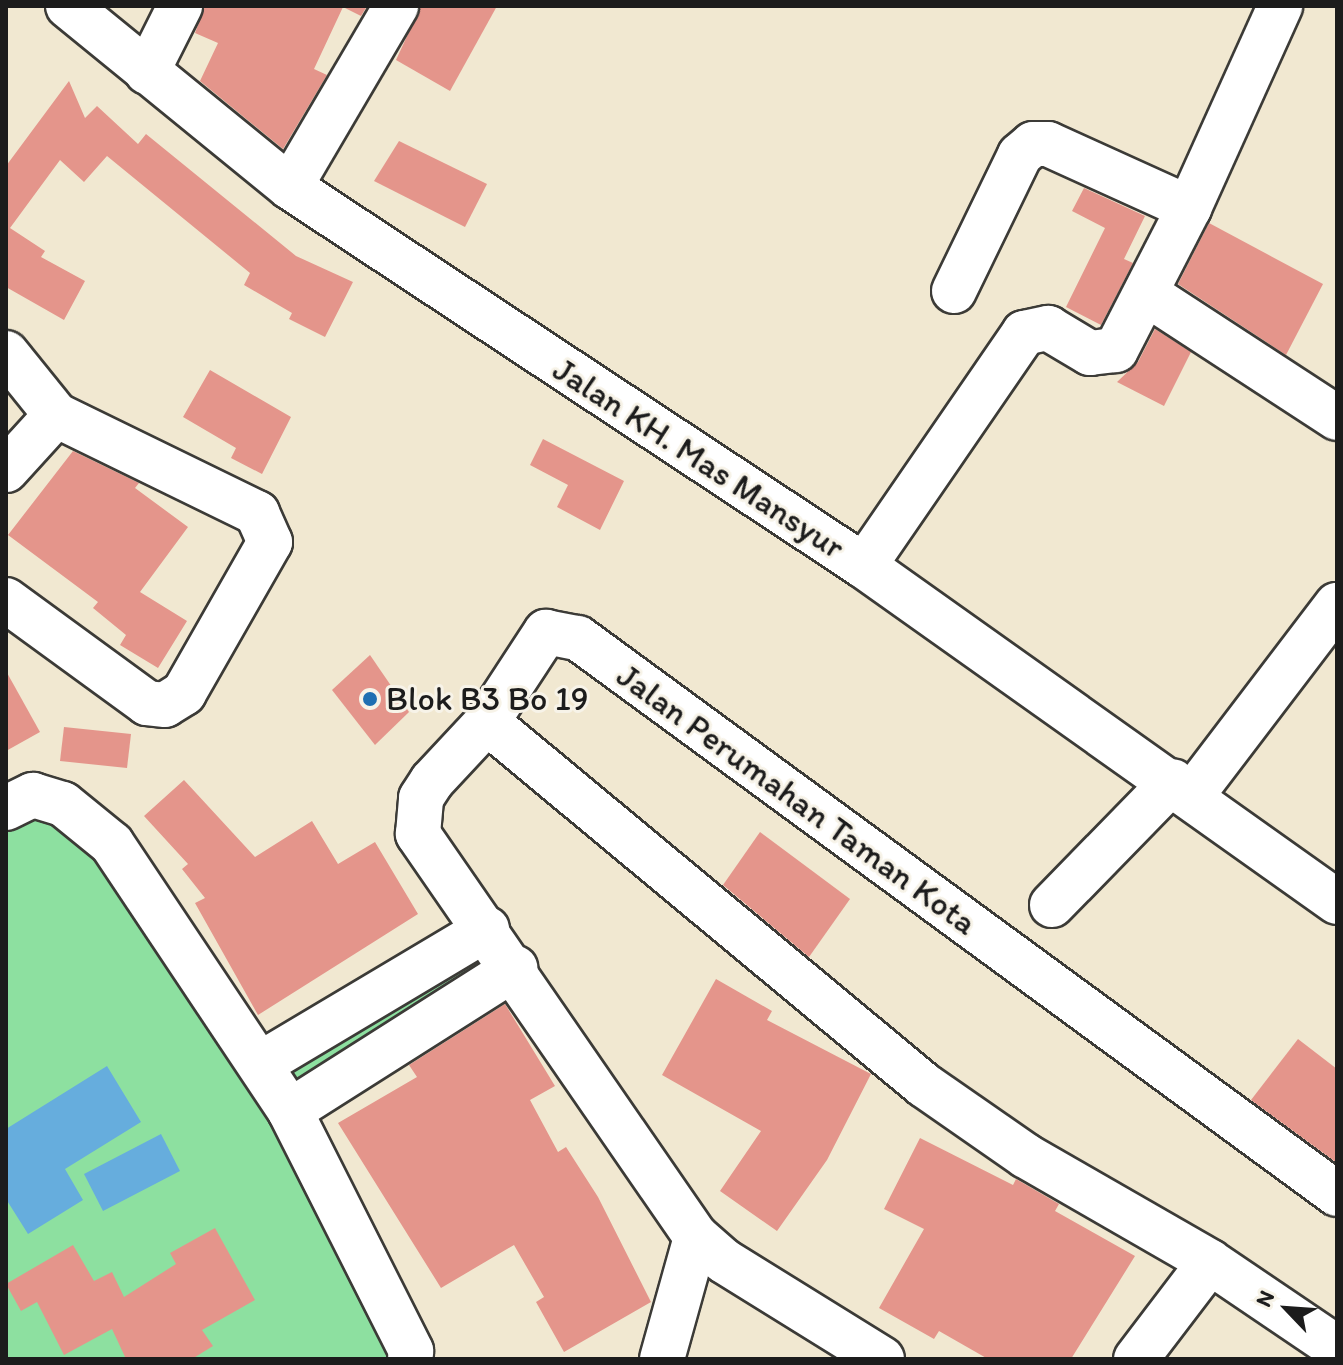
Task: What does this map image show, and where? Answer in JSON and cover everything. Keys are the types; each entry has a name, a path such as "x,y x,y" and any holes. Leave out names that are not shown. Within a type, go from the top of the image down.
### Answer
{"street":[{"name":"Jalan KH. Mas Mansyur","path":"68,6 290,187 864,566 1183,788 1337,902"},
{"path":"147,72 180,6"},
{"path":"290,187 396,6"},
{"path":"864,566 1024,333 1048,328 1090,353 1116,350 1189,208 1280,6"},
{"path":"954,291 1020,155 1033,144 1048,144 1189,208"},
{"path":"1147,294 1337,418"},
{"path":"6,353 56,415 257,513 270,531 269,551 184,693 165,705 147,703 6,600"},
{"path":"6,470 56,415"},
{"path":"1052,905 1183,788 1337,605"},
{"name":"Jalan Perumahan Taman Kota","path":"882,1359 724,1261 696,1237 515,968 418,834 416,816 432,781 487,722 538,637 558,631 578,638 1337,1194"},
{"path":"487,722 924,1085 1026,1156 1210,1262 1337,1348"},
{"path":"6,808 33,795 63,804 95,827 112,844 262,1063 290,1111 411,1351 410,1359"},
{"path":"262,1063 487,929"},
{"path":"290,1111 515,968"},
{"path":"662,1359 696,1237"},
{"path":"1136,1359 1210,1262"}],"green space":[{"path":"63,804 262,1063 487,929 515,968 291,1111 410,1359 6,1359 6,808"}],"water":[{"path":"107,1066 141,1122 65,1169 83,1200 28,1234 6,1199 6,1129"},
{"path":"161,1134 180,1171 103,1211 84,1174"}],"building":[{"path":"205,6 367,6 361,16 343,7 314,69 327,75 283,149 200,81 218,43 195,33"},
{"path":"421,6 497,6 450,91 396,60"},
{"path":"69,81 85,118 97,106 138,144 146,134 296,256 353,282 325,337 289,319 292,313 244,285 250,273 107,156 84,182 60,160 10,228 45,251 41,257 85,281 64,320 6,287 6,166"},
{"path":"399,141 487,184 465,227 374,181"},
{"path":"1084,188 1145,216 1124,259 1133,263 1101,325 1066,307 1105,228 1072,211"},
{"path":"1209,223 1323,284 1286,355 1178,284"},
{"path":"1155,329 1191,352 1164,406 1117,382 1138,362"},
{"path":"210,370 291,417 262,474 231,458 236,448 183,417"},
{"path":"543,439 624,481 600,530 557,507 568,485 530,465"},
{"path":"73,451 139,483 135,488 188,527 140,592 187,621 158,668 120,645 126,635 93,608 98,602 8,535"},
{"name":"Blok B3 Bo 19","path":"370,655 409,712 375,745 332,690"},
{"path":"6,671 40,732 6,751"},
{"path":"64,727 131,734 127,768 60,761"},
{"path":"184,780 255,857 312,821 338,864 375,842 418,914 258,1015 195,903 205,898 182,869 188,864 144,816"},
{"path":"760,832 850,899 809,957 723,885"},
{"path":"716,979 772,1011 767,1020 871,1074 827,1160 777,1231 720,1191 761,1131 662,1075"},
{"path":"505,1004 555,1086 530,1100 558,1152 566,1147 598,1197 651,1302 564,1352 536,1302 544,1297 514,1245 441,1288 338,1123 417,1077 409,1065"},
{"path":"1298,1039 1337,1069 1337,1163 1251,1100"},
{"path":"920,1138 1013,1185 1016,1179 1059,1204 1055,1211 1135,1256 1071,1359 988,1359 939,1331 934,1339 879,1308 924,1229 884,1209"},
{"path":"215,1228 255,1300 202,1330 213,1346 192,1359 126,1359 112,1329 64,1355 37,1302 21,1311 6,1284 73,1245 94,1281 112,1272 124,1297 176,1264 170,1253"}],"place":[{"name":"Blok B3 Bo 19","path":"370,699"}]}
